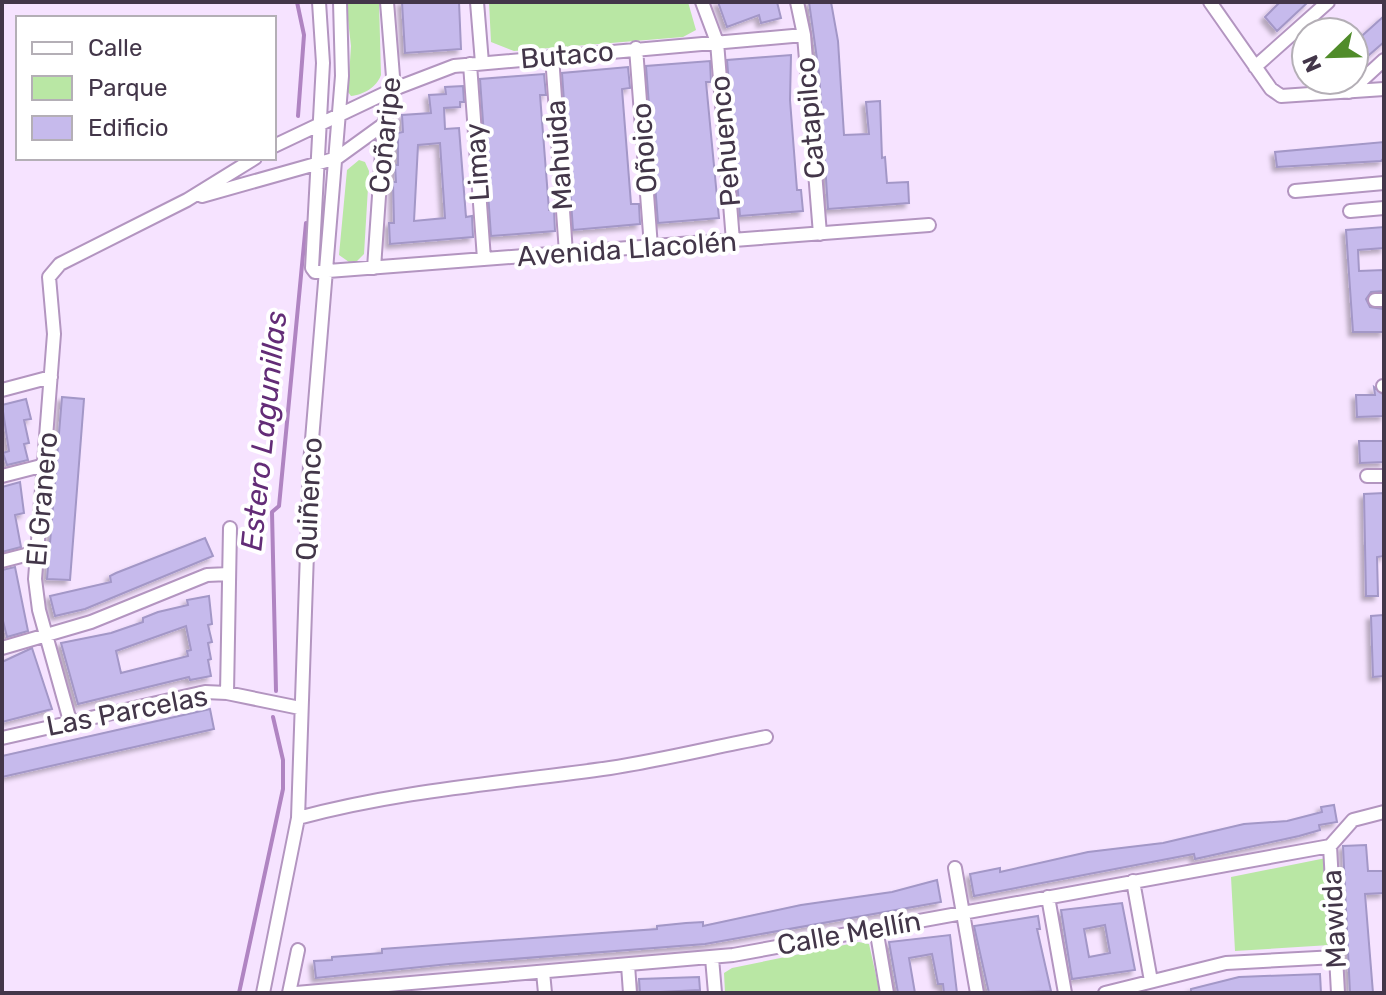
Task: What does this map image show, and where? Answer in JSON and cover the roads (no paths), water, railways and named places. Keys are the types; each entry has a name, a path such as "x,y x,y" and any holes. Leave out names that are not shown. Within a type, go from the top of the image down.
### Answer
{"street":[{"path":"319,2 323,63 312,268 324,272"},
{"name":"Quiñenco","path":"263,993 298,818 310,464 344,52 340,2"},
{"name":"Coñaripe","path":"374,268 384,124 394,89 387,2"},
{"name":"Limay","path":"477,2 476,63 484,259"},
{"name":"Pehuenco","path":"702,2 717,42 733,241"},
{"name":"Catapilco","path":"797,2 804,35 820,234"},
{"path":"1210,2 1276,93 1286,97 1299,96"},
{"path":"1255,67 1328,2"},
{"name":"Butaco","path":"276,145 440,70 476,63 804,35"},
{"name":"Oñoico","path":"636,48 651,247"},
{"name":"Mahuida","path":"552,56 566,253"},
{"path":"187,200 337,158 384,124"},
{"path":"187,200 252,160"},
{"path":"1295,191 1384,183"},
{"name":"El Granero","path":"70,721 36,589 54,334 47,288 50,273 187,200"},
{"path":"1350,211 1384,208"},
{"name":"Avenida Llacolén","path":"324,272 929,225"},
{"path":"2,390 51,377"},
{"path":"2,476 45,465"},
{"path":"1367,476 1384,476"},
{"path":"227,693 230,528"},
{"path":"2,561 37,552"},
{"path":"2,648 104,617 207,575 229,574"},
{"name":"Las Parcelas","path":"2,738 194,694 227,693 300,708"},
{"path":"298,818 375,799 464,784 612,767 766,737"},
{"path":"1330,846 1353,820 1384,812"},
{"name":"Calle Mellín","path":"296,993 370,990 456,979 712,958 1330,846"},
{"name":"Mawida","path":"1330,846 1338,993"},
{"path":"955,868 977,993"},
{"path":"1133,881 1151,981"},
{"path":"1048,897 1065,993"},
{"path":"876,928 887,993"},
{"path":"289,993 298,950"},
{"path":"1105,993 1226,963 1336,957"},
{"path":"712,958 715,993"},
{"path":"628,965 630,993"},
{"path":"543,972 545,993"},
{"path":"456,979 457,993"}],"waterway":[{"name":"Estero Lagunillas","path":"297,2 304,35 298,116"},
{"name":"Estero Lagunillas","path":"276,691 272,512 279,506 306,223"},
{"name":"Estero Lagunillas","path":"239,993 283,789 283,760 273,717"}]}
